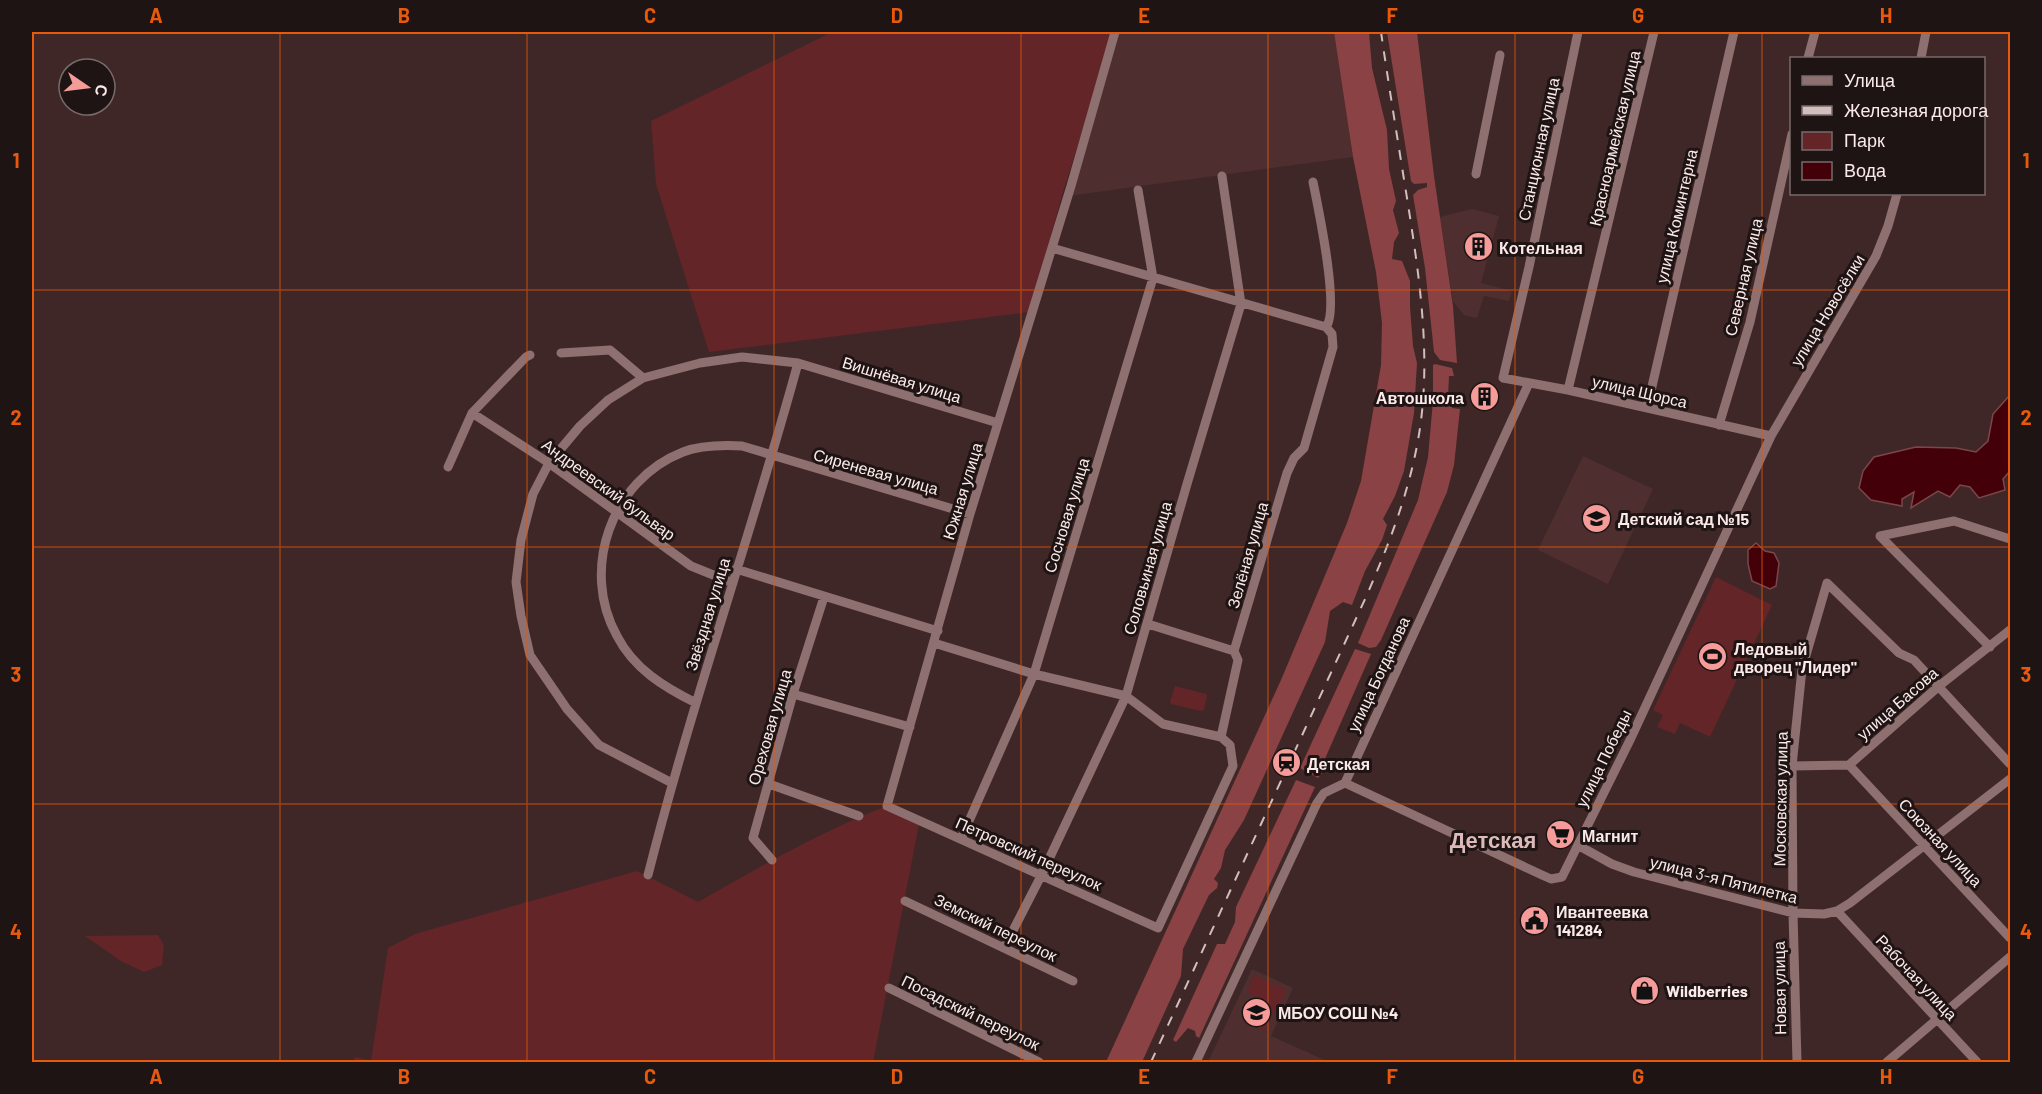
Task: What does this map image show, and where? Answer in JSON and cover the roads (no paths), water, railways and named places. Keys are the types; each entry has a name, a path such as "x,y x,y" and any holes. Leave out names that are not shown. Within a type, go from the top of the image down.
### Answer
{"street":[{"name":"Южная улица","path":"887,806 970,514 1071,186 1115,32"},
{"name":"Станционная улица","path":"1503,378 1528,273 1578,32"},
{"name":"Красноармейская улица","path":"1568,390 1654,32"},
{"name":"улица Коминтерна","path":"1647,408 1734,32"},
{"path":"1809,57 1815,32"},
{"path":"1922,57 1926,32"},
{"path":"1476,174 1500,55"},
{"name":"Северная улица","path":"1719,425 1750,322 1790,140"},
{"name":"Соловьиная улица","path":"1004,948 1041,876 1126,696 1241,304 1222,176"},
{"name":"Зелёная улица","path":"1221,738 1238,660 1234,651 1287,473 1294,458 1304,448 1333,347 1332,334 1326,327 1331,314 1330,294 1313,182"},
{"name":"Сосновая улица","path":"961,839 1034,674 1153,278 1138,190"},
{"name":"улица Новосёлки","path":"1771,436 1876,256 1897,195"},
{"path":"1052,248 1326,327"},
{"path":"561,353 610,350 643,378"},
{"path":"448,467 472,413 530,355"},
{"name":"Вишнёвая улица","path":"672,783 599,745 567,708 530,655 516,582 521,540 533,494 549,464 580,426 608,400 643,378 700,363 742,357 798,363 998,423"},
{"name":"Звёздная улица","path":"648,875 672,783 736,569 773,456 798,363"},
{"name":"улица Щорса","path":"1503,378 1568,390 1771,436"},
{"name":"улица Богданова","path":"1345,783 1529,383"},
{"name":"Андреевский бульвар","path":"472,413 549,464 691,566 733,582"},
{"name":"улица Победы","path":"1345,783 1551,879 1562,878 1630,740 1771,436"},
{"name":"Сиреневая улица","path":"696,703 654,680 639,666 617,638 606,612 600,581 604,542 616,512 635,486 659,464 684,451 717,445 742,446 970,514"},
{"path":"1990,647 1880,536 1954,521 2010,539"},
{"path":"736,569 938,631"},
{"name":"Московская улица","path":"1793,912 1792,766 1802,669 1827,583 1899,653 1914,660 1939,686"},
{"name":"Ореховая улица","path":"772,860 753,838 793,694 824,597"},
{"path":"1148,624 1234,651"},
{"name":"улица Басова","path":"1849,765 1939,686 2010,630"},
{"path":"934,643 1034,674 1126,696 1163,724 1221,738"},
{"path":"1939,686 2010,764"},
{"path":"793,694 910,727"},
{"name":"Петровский переулок","path":"887,806 1158,928 1233,766 1230,745 1221,738"},
{"path":"1792,766 1849,765"},
{"name":"Союзная улица","path":"1849,765 2010,938"},
{"name":"улица 3-я Пятилетка","path":"1582,837 1583,848 1622,868 1758,905 1793,912 1824,914 1836,911 1850,903 2010,780"},
{"path":"1196,1062 1317,803 1324,793 1345,783"},
{"path":"769,784 859,816"},
{"name":"Земский переулок","path":"905,901 1073,981"},
{"name":"Рабочая улица","path":"1836,911 1935,1020 1977,1062"},
{"name":"Новая улица","path":"1793,912 1797,1062"},
{"path":"1887,1062 2010,957"},
{"name":"Посадский переулок","path":"889,988 1039,1062"}],"water":[{"path":"2010,395 2010,471 2003,479 2005,490 1979,498 1970,487 1960,485 1950,497 1938,491 1911,508 1914,492 1902,499 1902,506 1871,500 1859,488 1863,471 1874,457 1916,447 1956,448 1976,452 1988,441 1993,414"},
{"path":"1756,543 1765,551 1774,553 1779,563 1776,586 1770,589 1752,581 1748,550"}],"railway":[{"path":"1151,1062 1366,597 1399,514 1416,450 1423,399 1422,313 1381,32"}],"place":[{"name":"Котельная","path":"1478,247"},
{"name":"Автошкола","path":"1485,397"},
{"name":"Детский сад №15","path":"1597,518"},
{"name":"Ледовый дворец \"Лидер\"","path":"1713,657"},
{"name":"Детская","path":"1286,763"},
{"name":"Магнит","path":"1561,835"},
{"name":"Ивантеевка 141284","path":"1535,920"},
{"name":"Wildberries","path":"1645,990"},
{"name":"МБОУ СОШ №4","path":"1257,1012"}],"district":[{"name":"Детская","path":"1493,839"}]}
